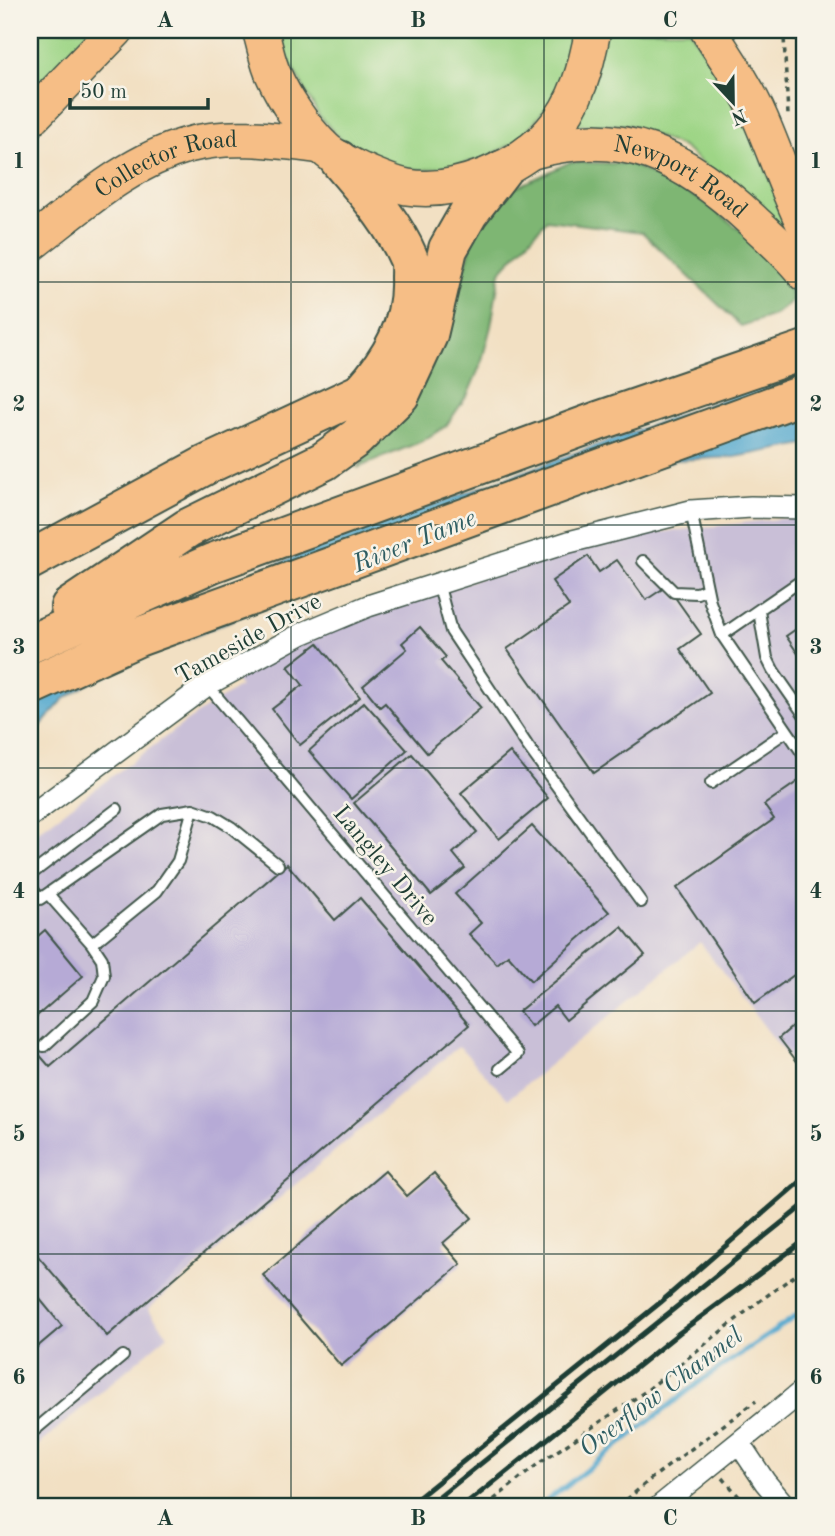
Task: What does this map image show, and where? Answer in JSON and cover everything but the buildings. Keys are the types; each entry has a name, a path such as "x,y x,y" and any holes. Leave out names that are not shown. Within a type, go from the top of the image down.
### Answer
{"highway":[{"path":"30,119 116,30"},
{"path":"30,560 206,465 361,393 379,372 398,342 411,295 410,259 385,215 301,120 273,75 260,30"},
{"path":"30,642 79,600 188,528 324,461 356,438 400,395 428,335 448,249 468,214 516,161 551,132 566,112 583,79 593,30"},
{"path":"708,30 744,86 805,226"},
{"name":"Collector Road","path":"30,244 117,177 149,159 190,144 243,139 331,153"},
{"name":"Newport Road","path":"331,153 388,182 409,187 433,188 457,184 556,144 621,143 662,155 721,192 793,259 805,274"},
{"path":"30,642 212,563 601,421 805,350"},
{"path":"30,686 151,632 805,394"}],"street":[{"name":"Tameside Drive","path":"30,816 207,685 300,634 368,606 608,531 691,511 751,507 805,508"},
{"path":"660,1506 805,1389"},
{"path":"739,1443 785,1506"}],"lane":[{"path":"691,511 713,614 722,635 805,757"},
{"path":"643,561 674,592 697,593 707,589"},
{"path":"722,635 805,578"},
{"path":"438,583 451,631 527,745 641,902"},
{"path":"759,611 764,645 773,670 805,716"},
{"name":"Langley Drive","path":"207,685 518,1054 500,1069"},
{"path":"711,783 787,731"},
{"path":"30,876 117,809"},
{"path":"30,908 162,814 193,809 213,816 278,864"},
{"path":"92,944 158,891 178,861 193,809"},
{"path":"30,886 92,944 102,959 104,976 93,1001 44,1046"},
{"path":"30,1434 122,1356"}],"path":[{"path":"781,30 784,37 789,125"},
{"path":"784,37 805,40"},
{"path":"486,1506 538,1464 646,1391 805,1268"},
{"path":"619,1506 652,1478 765,1394"}],"shaded area":[{"path":"805,516 805,1080 700,942 508,1099 459,1046 148,1309 168,1335 30,1452 30,837 187,721 240,686 235,679 314,632 600,539"}],"green space":[{"path":"30,30 100,30 30,101"},
{"path":"279,30 579,30 561,91 518,141 481,160 424,170 398,167 347,146 319,116 282,48"},
{"path":"603,30 690,30 753,136 794,240 683,147 629,125 574,125"},
{"path":"570,162 631,164 702,200 768,252 789,282 792,301 774,315 741,326 642,232 547,220 500,272 491,326 481,364 468,394 446,426 422,441 357,468 376,445 450,322 475,232 515,188"}],"water":[{"name":"River Tame","path":"805,369 805,444 735,457 674,460 275,602 150,654 86,685 63,700 30,738 30,690 172,606 334,541"}],"waterway":[{"name":"Overflow Channel","path":"540,1506 702,1380 805,1310"}],"railway":[{"path":"408,1506 661,1302 805,1177"},
{"path":"428,1506 805,1204"},
{"path":"464,1506 679,1333 805,1240"}]}
